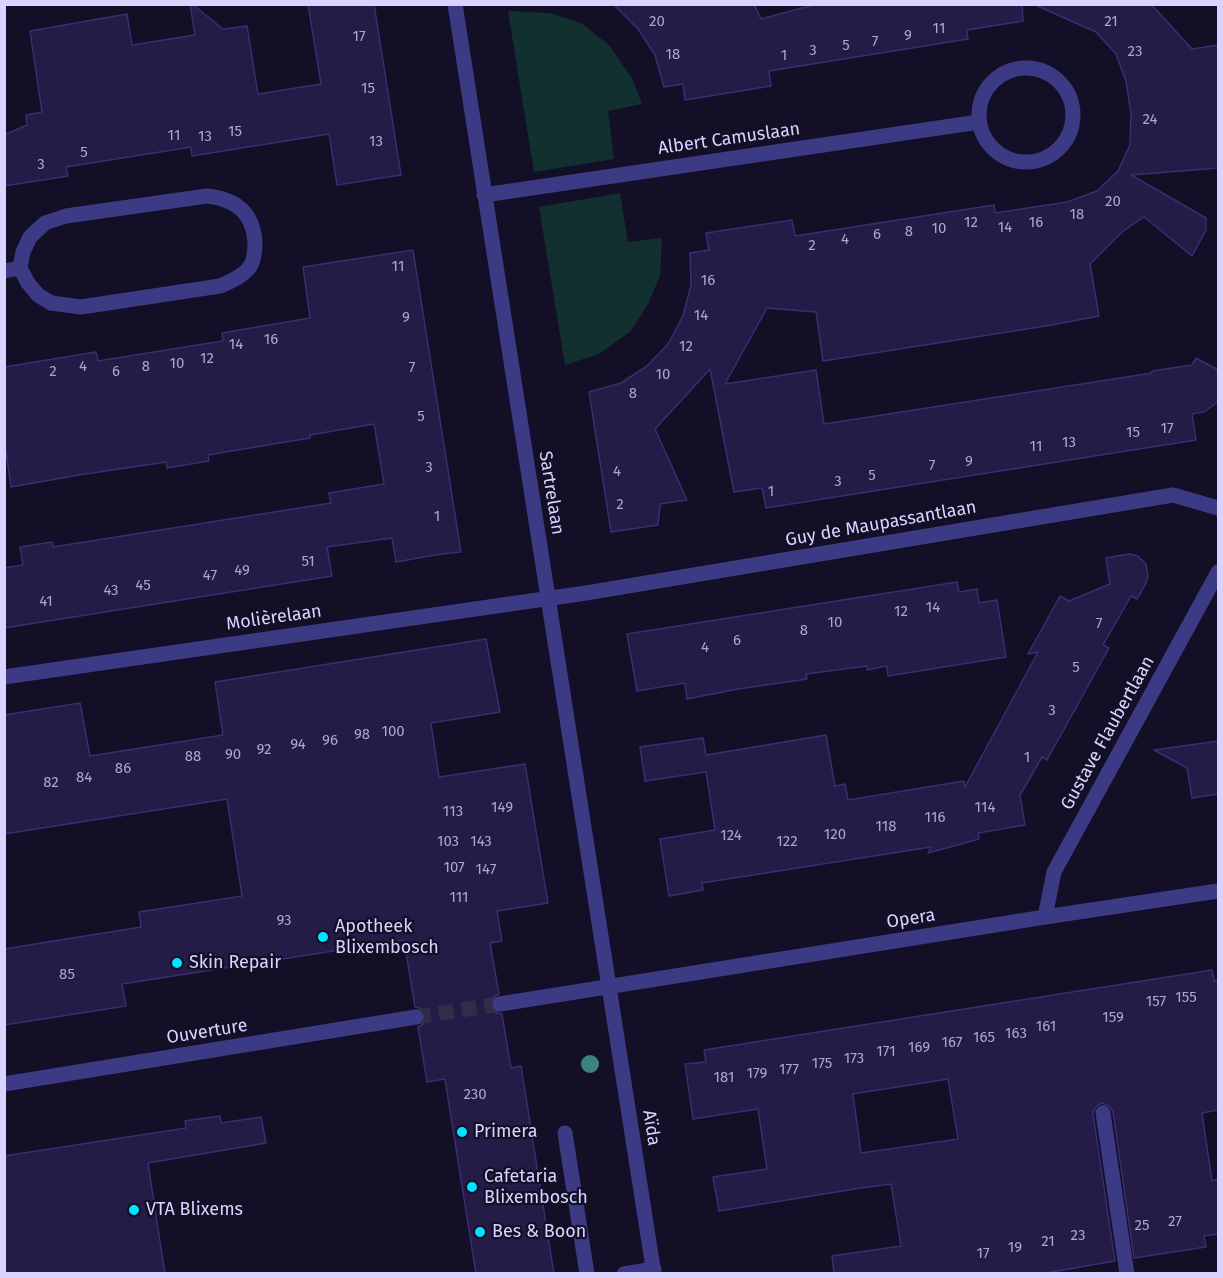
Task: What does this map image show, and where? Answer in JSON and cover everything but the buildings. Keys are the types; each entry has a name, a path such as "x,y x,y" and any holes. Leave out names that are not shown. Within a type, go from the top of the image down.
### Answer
{"street":[{"name":"Sartrelaan","path":"454,4 609,988"},
{"path":"1019,68 1038,69 1054,76 1066,88 1073,105 1074,123 1068,140 1055,153 1043,160 1020,163 1003,157 990,146 979,122 980,102 988,87 1001,75 1019,68"},
{"name":"Albert Camuslaan","path":"484,195 979,122"},
{"path":"207,196 218,197 237,204 250,219 254,232 255,249 251,266 233,280 220,286 81,307 51,303 38,295 20,268 23,252 30,237 45,223 66,216 207,196"},
{"path":"4,271 20,268"},
{"name":"Guy de Maupassantlaan","path":"548,598 1173,495 1218,508"},
{"name":"Gustave Flaubertlaan","path":"1045,917 1054,872 1218,572"},
{"name":"Molièrelaan","path":"4,677 548,598"},
{"name":"Opera","path":"609,988 1218,891"},
{"path":"500,1004 609,988"},
{"name":"Aïda","path":"609,988 654,1271"},
{"name":"Ouverture","path":"4,1084 416,1017"},
{"path":"1103,1113 1127,1274"},
{"path":"565,1133 587,1274"},
{"path":"624,1274 654,1271"}],"green space":[{"path":"508,11 550,13 581,23 609,45 632,78 642,104 608,111 614,159 534,172"},
{"path":"620,193 628,242 662,238 660,276 648,304 631,331 599,354 565,365 539,207"}],"tunnel":[{"path":"416,1017 500,1004"}],"place":[{"name":"Apotheek Blixembosch","path":"323,937"},
{"name":"Skin Repair","path":"177,963"},
{"name":"Primera","path":"462,1132"},
{"name":"Cafetaria Blixembosch","path":"472,1187"},
{"name":"VTA Blixems","path":"134,1210"},
{"name":"Bes & Boon","path":"480,1232"}]}
